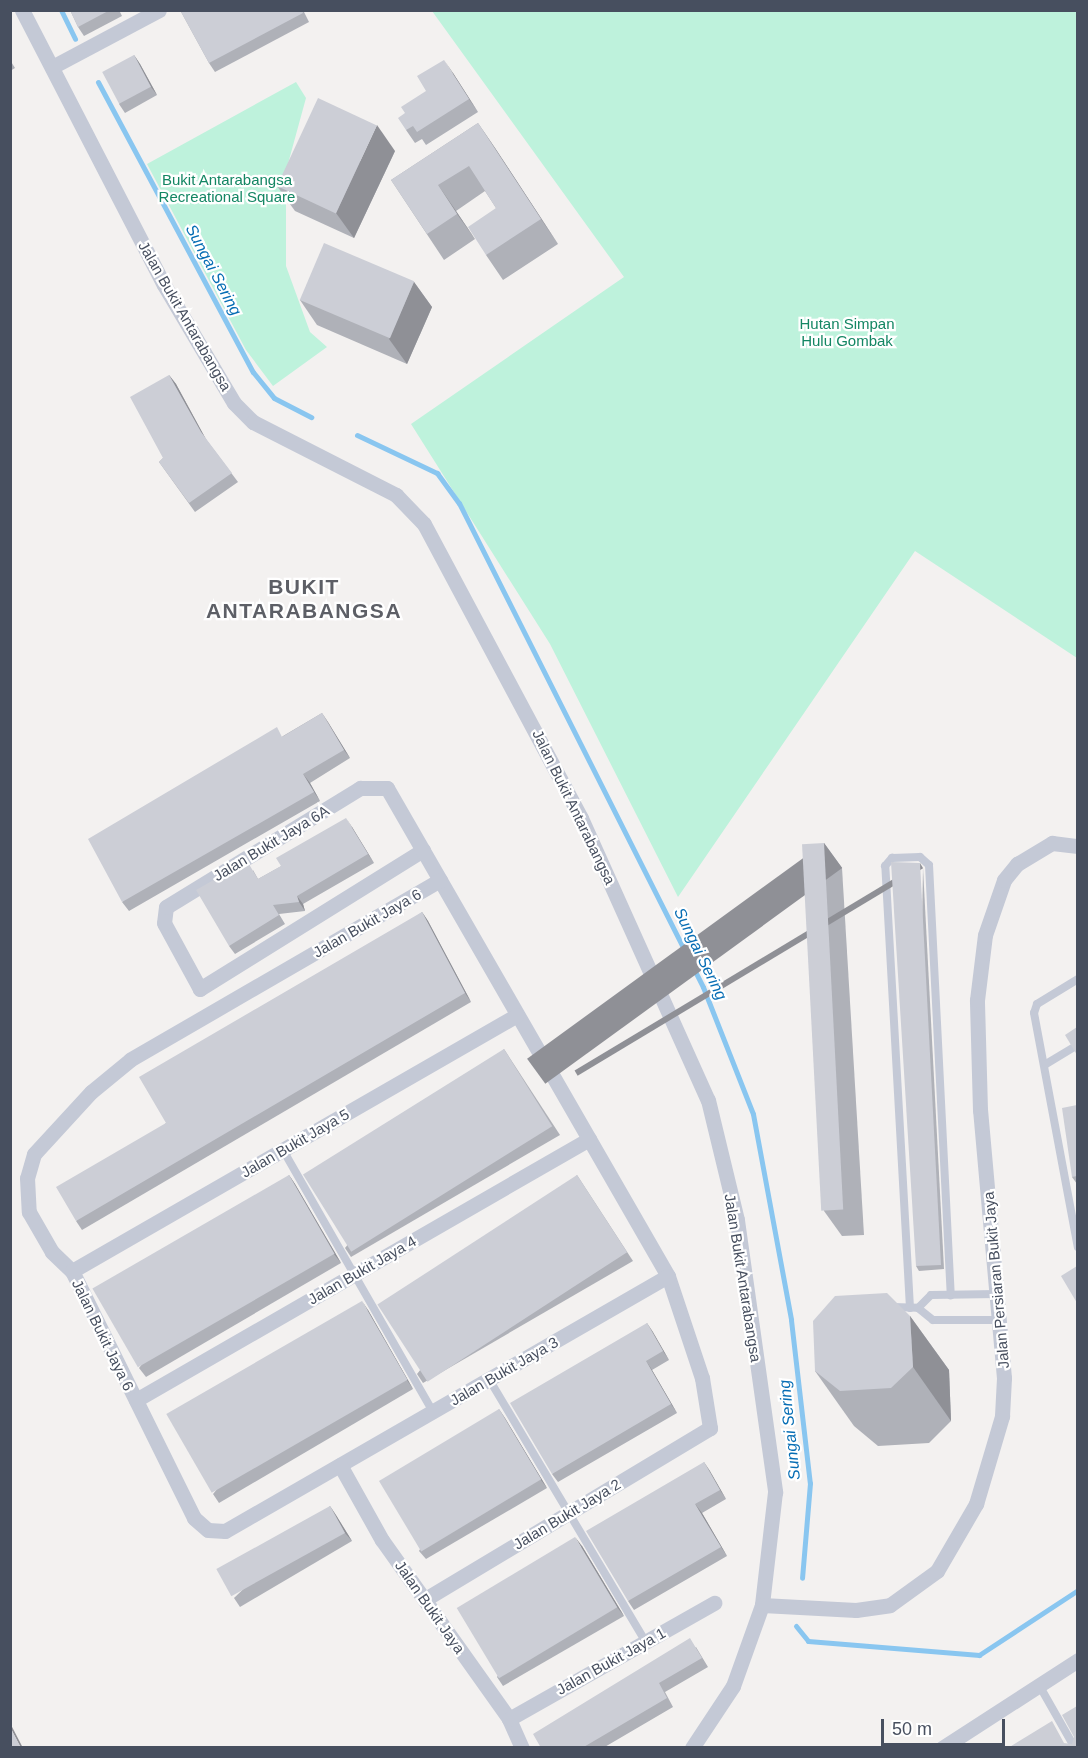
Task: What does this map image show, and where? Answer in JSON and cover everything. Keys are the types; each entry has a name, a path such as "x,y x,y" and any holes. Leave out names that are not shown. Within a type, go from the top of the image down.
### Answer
{"street":[{"name":"Jalan Bukit Antarabangsa","path":"22,10 164,285 234,403 253,422 396,495 424,524 582,818 658,980 708,1100 737,1220 774,1492 762,1605 733,1686 692,1748"},
{"path":"52,68 156,11"},
{"name":"Jalan Bukit Jaya 6A","path":"360,788 387,788 423,850 200,989 162,915 166,907 360,788"},
{"name":"Jalan Persiaran Bukit Jaya","path":"762,1605 856,1610 890,1605 937,1571 976,1504 1002,1416 997,1294 980,1110 977,1000 986,935 1004,880 1017,864 1052,843 1077,846"},
{"path":"423,850 668,1276"},
{"name":"Jalan Bukit Jaya 6","path":"340,1465 225,1531 208,1530 194,1518 72,1271 46,1243 29,1212 27,1178 34,1154 91,1092 130,1060 440,880"},
{"name":"Jalan Bukit Jaya 5","path":"72,1271 517,1014"},
{"name":"Jalan Bukit Jaya 4","path":"136,1400 589,1139"},
{"name":"Jalan Bukit Jaya 3","path":"340,1465 668,1276"},
{"name":"Jalan Bukit Jaya 2","path":"425,1599 710,1428 702,1378 668,1276"},
{"name":"Jalan Bukit Jaya","path":"340,1465 382,1540 509,1719 522,1748"},
{"name":"Jalan Bukit Jaya 1","path":"509,1719 714,1604"},
{"path":"942,1748 1077,1660"}],"lane":[{"path":"914,1308 885,866 892,858 920,857 929,865 951,1294"},
{"path":"1077,979 1037,1004 1034,1013 1046,1064 1076,1228 1077,1247"},
{"path":"1046,1064 1077,1045"},
{"path":"283,1150 433,1412"},
{"path":"914,1308 931,1295 997,1294"},
{"path":"881,1307 914,1308 933,1320 998,1320"},
{"path":"489,1379 646,1642"},
{"path":"1039,1685 1075,1748"}],"green space":[{"name":"Hutan Simpan Hulu Gombak","path":"432,11 1077,11 1077,658 915,551 678,897 550,644 411,424 624,277"},
{"name":"Bukit Antarabangsa Recreational Square","path":"296,82 306,98 286,171 286,266 310,332 327,347 273,386 246,350 147,164"}],"building":[{"path":"70,10 110,10 78,27"},
{"path":"180,10 302,10 303,13 209,63"},
{"path":"134,55 151,87 119,104 102,72"},
{"path":"444,60 469,99 417,132 413,126 406,130 398,118 405,113 401,107 426,91 417,76"},
{"path":"318,98 377,125 336,213 277,186"},
{"path":"478,123 541,219 486,255 468,227 496,208 469,166 438,185 457,214 427,234 391,180"},
{"path":"324,243 414,281 390,338 300,300"},
{"path":"169,375 201,432 232,473 189,503 159,462 163,458 130,397"},
{"path":"322,713 344,750 303,774 314,792 122,902 88,839 277,727 282,737"},
{"path":"346,818 368,854 297,896 299,902 273,905 279,915 229,946 196,890 247,861 258,879 281,866 276,858"},
{"path":"824,843 843,1209 821,1211 802,844"},
{"path":"891,862 920,863 941,1265 916,1266"},
{"path":"422,912 465,993 76,1221 56,1187 166,1123 139,1077"},
{"path":"1077,1027 1077,1055 1065,1035"},
{"path":"504,1049 552,1126 351,1252 303,1175"},
{"path":"1077,1105 1077,1176 1072,1177 1062,1108"},
{"path":"289,1175 334,1254 138,1367 92,1288"},
{"path":"577,1175 627,1252 428,1382 377,1305"},
{"path":"1077,1266 1077,1303 1061,1276"},
{"path":"887,1293 910,1316 913,1367 891,1388 840,1391 815,1371 813,1321 835,1296"},
{"path":"362,1301 408,1380 212,1493 166,1414"},
{"path":"647,1323 663,1351 646,1361 671,1404 552,1474 510,1403"},
{"path":"499,1409 541,1479 421,1551 379,1481"},
{"path":"704,1462 720,1490 695,1504 721,1547 628,1601 586,1531"},
{"path":"330,1506 345,1533 231,1596 216,1569"},
{"path":"575,1537 617,1607 499,1678 457,1608"},
{"path":"690,1638 702,1658 659,1683 667,1698 582,1748 541,1748 533,1734"},
{"path":"1077,1706 1077,1748 1008,1748 1052,1721 1064,1743 1072,1744 1074,1737 1062,1715"},
{"path":"10,1727 21,1748 10,1748"}],"waterway":[{"name":"Sungai Sering","path":"61,10 75,39"},
{"name":"Sungai Sering","path":"98,82 253,372 274,398 311,417"},
{"name":"Sungai Sering","path":"357,435 437,473 459,503 703,987 753,1114 791,1320 810,1483 802,1578"},
{"name":"Sungai Sering","path":"796,1626 808,1641 979,1655 1078,1590"}],"district":[{"name":"BUKIT ANTARABANGSA","path":"304,599"}]}
